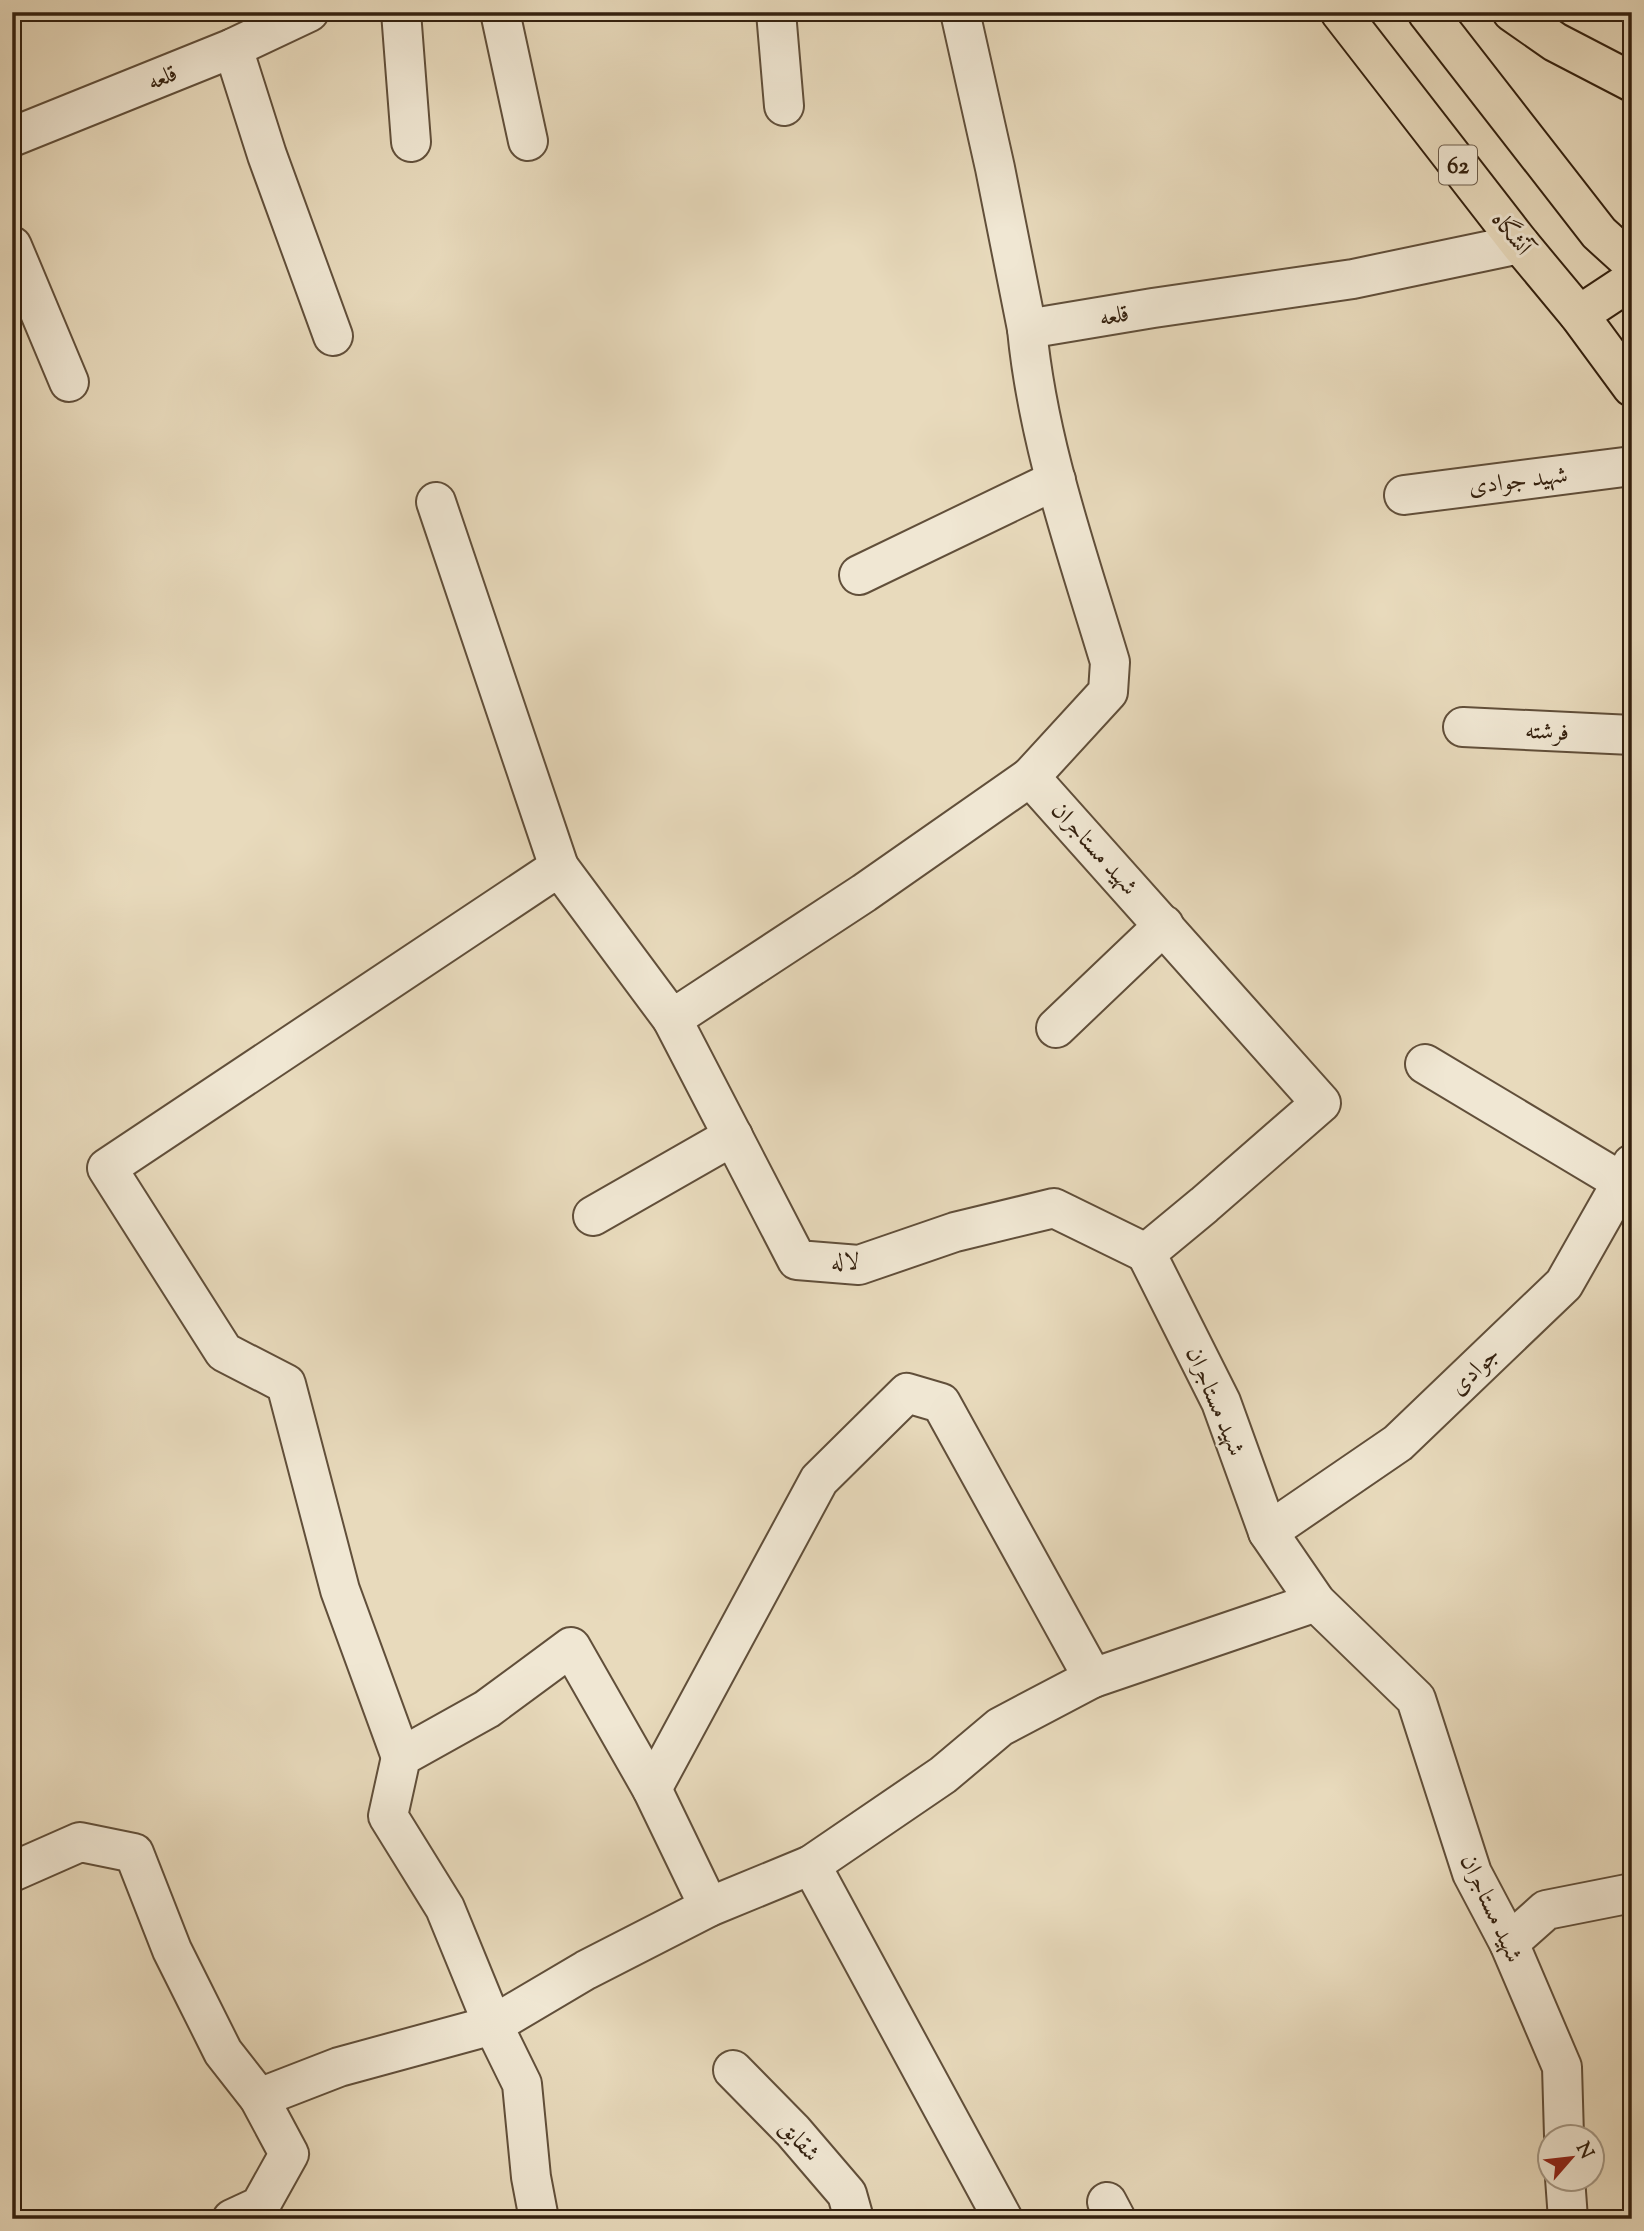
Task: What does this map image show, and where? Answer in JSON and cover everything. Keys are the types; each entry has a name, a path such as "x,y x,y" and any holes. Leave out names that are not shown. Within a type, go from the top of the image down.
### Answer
{"main road":[{"name":"آتشگاه","path":"1340,12 1520,244 1579,315 1632,387"},
{"path":"1427,12 1599,233 1632,263"},
{"path":"1512,12 1546,27 1632,82"},
{"path":"1579,315 1632,280"}],"street":[{"name":"قلعه","path":"12,136 233,48 309,12"},
{"path":"401,12 411,142"},
{"path":"500,12 528,141"},
{"path":"776,12 784,106"},
{"path":"672,1019 864,893 1030,777 1108,692 1111,662 1038,413 1027,329 960,12"},
{"path":"233,48 267,155 332,336"},
{"name":"قلعه","path":"1027,329 1353,279 1520,244"},
{"path":"12,246 69,382"},
{"name":"شهید جوادی","path":"1404,495 1632,466"},
{"path":"859,575 1056,480"},
{"name":"لاله","path":"436,502 559,867 672,1019 797,1260 859,1265 955,1232 1054,1208 1146,1253"},
{"name":"فرشته","path":"1463,727 1632,735"},
{"name":"شهید مستاجران","path":"1030,777 1321,1103 1146,1253 1221,1402 1268,1532 1316,1602 1416,1699 1472,1873 1509,1943 1562,2067 1564,2122"},
{"path":"539,2219 531,2177 522,2084 493,2025 445,1908 388,1816 401,1757 340,1590 286,1384 224,1352 107,1168 559,867"},
{"path":"1056,1028 1164,925"},
{"path":"1425,1064 1628,1178"},
{"path":"593,1216 733,1136"},
{"name":"جوادی","path":"1268,1532 1398,1443 1564,1284 1628,1178"},
{"path":"652,1789 819,1480 907,1393 941,1403 1093,1678"},
{"path":"259,2098 339,2067 493,2025 586,1970 709,1907 811,1865 943,1775 1000,1727 1093,1678 1316,1602"},
{"path":"401,1757 487,1709 571,1647 652,1789 709,1907"},
{"path":"12,1872 80,1842 134,1853 172,1950 223,2052 259,2098 289,2154 260,2206 232,2219"},
{"path":"811,1865 1003,2219"},
{"path":"1509,1943 1546,1910 1632,1893"},
{"name":"شقایق","path":"733,2070 793,2131 847,2194 854,2219"},
{"path":"1566,2192 1568,2219"}]}
